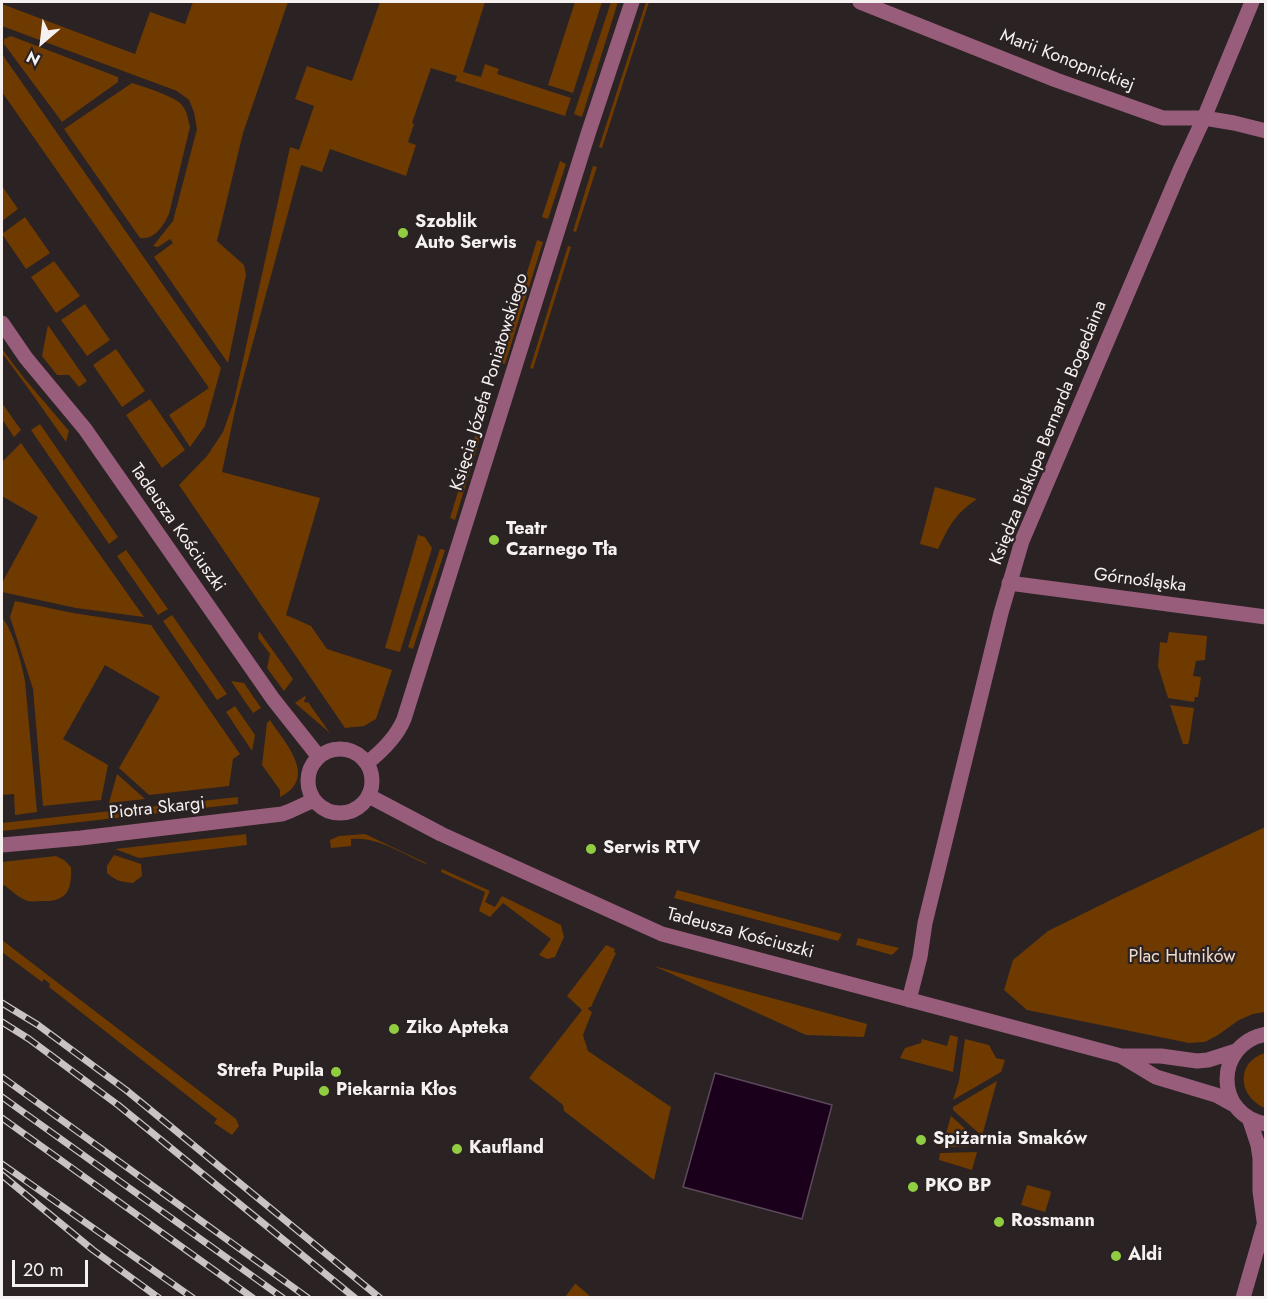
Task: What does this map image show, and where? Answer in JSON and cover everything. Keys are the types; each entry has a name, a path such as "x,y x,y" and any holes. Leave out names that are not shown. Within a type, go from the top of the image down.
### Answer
{"street":[{"name":"Księcia Józefa Poniatowskiego","path":"367,763 401,728 588,134 632,2"},
{"name":"Marii Konopnickiej","path":"860,2 1056,80 1163,118 1204,118 1266,131"},
{"name":"Księdza Biskupa Bernarda Bogedaina","path":"909,1000 920,957 924,923 1009,583 1022,541 1252,2"},
{"name":"Tadeusza Kościuszki","path":"2,322 26,358 85,429 273,699 319,757"},
{"name":"Górnośląska","path":"1009,583 1266,617"},
{"path":"350,750 360,755 367,763 372,774 372,785 369,796 360,806 349,812 336,813 323,808 314,800 309,789 308,777 319,757 328,751 350,750"},
{"name":"Tadeusza Kościuszki","path":"369,796 441,834 662,934 909,1000 1121,1056 1161,1056 1197,1061 1208,1060 1236,1051 1254,1037 1266,1034"},
{"name":"Piotra Skargi","path":"2,845 282,814 314,800"},
{"path":"1236,1051 1227,1074 1229,1094 1241,1113 1266,1124"},
{"name":"Tadeusza Kościuszki","path":"1121,1056 1156,1077 1205,1091 1234,1104"},
{"path":"1243,1298 1265,1220 1260,1191 1258,1145 1249,1118"}],"green space":[{"path":"193,2 288,2 243,133 217,241 244,265 246,275 228,363 154,257 173,243 170,239 158,247 153,246 173,221 197,129 189,100 177,91 2,26 2,4 135,54 150,12 185,24"},
{"path":"380,2 485,2 463,72 481,77 485,64 499,69 497,74 571,98 565,116 455,81 457,76 431,68 412,123 414,124 408,142 416,145 406,176 330,149 322,172 301,165 237,401 222,472 320,498 286,615 311,626 327,649 392,670 376,719 364,726 345,728 179,485 207,456 223,432 234,401 290,147 299,150 314,106 295,99 307,66 352,81"},
{"path":"575,2 602,2 573,93 548,85"},
{"path":"611,2 618,2 582,117 574,114"},
{"path":"646,2 649,2 602,148 599,147"},
{"path":"11,36 118,77 118,82 62,122 4,44 4,39"},
{"path":"2,54 221,368 205,426 190,447 169,415 209,388 2,92"},
{"path":"132,83 172,98 181,104 185,109 190,127 169,214 158,231 145,238 140,238 64,129"},
{"path":"560,161 566,164 548,219 542,217"},
{"path":"593,166 597,167 576,232 573,231"},
{"path":"2,186 18,209 2,221"},
{"path":"25,217 50,253 26,269 2,234"},
{"path":"537,240 543,242 505,364 499,363"},
{"path":"568,246 571,247 533,369 530,368"},
{"path":"54,261 80,296 56,313 31,277"},
{"path":"85,304 110,340 87,356 61,320"},
{"path":"48,325 87,381 79,387 69,375 57,375 42,356"},
{"path":"2,349 69,431 66,442 2,353"},
{"path":"116,349 145,391 122,407 93,365"},
{"path":"150,399 185,450 162,468 126,415"},
{"path":"2,403 21,430 14,437 2,419"},
{"path":"40,424 118,537 109,544 31,430"},
{"path":"475,436 480,438 455,520 450,518"},
{"path":"21,443 144,617 76,608 2,592 2,583 38,517 2,496 2,462"},
{"path":"935,487 977,499 953,521 938,549 920,544"},
{"path":"418,535 425,537 432,548 400,652 385,648"},
{"path":"440,549 445,550 413,649 408,647"},
{"path":"126,550 168,609 158,615 117,556"},
{"path":"15,601 151,625 240,754 233,759 229,786 149,795 119,768 160,697 105,665 63,739 108,765 101,800 43,806 33,689 10,617"},
{"path":"172,615 227,694 217,700 163,621"},
{"path":"2,618 13,639 25,681 37,812 15,815 14,794 2,795"},
{"path":"259,631 293,679 284,691 267,668 270,654 258,638"},
{"path":"1169,632 1207,636 1205,660 1196,661 1193,676 1201,677 1198,697 1195,697 1194,702 1168,698 1158,666 1160,642 1167,643"},
{"path":"231,681 244,683 261,708 253,713"},
{"path":"305,696 305,703 308,702 330,733 295,703"},
{"path":"1170,705 1194,708 1188,744 1183,744"},
{"path":"235,706 255,735 252,751 226,712"},
{"path":"270,720 290,749 298,770 297,780 291,789 280,797 280,790 262,765 267,723"},
{"path":"117,774 145,799 109,803"},
{"path":"238,797 238,804 2,831 2,823"},
{"name":"Plac Hutników","path":"1265,827 1265,1012 1239,1020 1205,1042 1189,1043 1027,1010 1004,990 1013,960 1048,931"},
{"path":"246,834 247,845 139,858 115,849"},
{"path":"365,834 426,864 370,840 351,839 351,846 331,848 330,840 339,836"},
{"path":"114,855 141,864 142,876 133,883 119,881 110,876 107,873 107,866"},
{"path":"56,856 71,867 69,888 63,897 51,901 30,901 4,885 2,887 2,862"},
{"path":"442,869 490,891 485,902 495,907 502,896 561,925 564,937 555,957 547,959 539,955 551,939 503,903 490,917 479,911 485,892 441,872"},
{"path":"677,890 842,934 838,941 674,898"},
{"path":"858,938 899,948 892,955 856,945"},
{"path":"2,940 236,1119 239,1126 232,1135 214,1123 217,1119 49,987 50,984 44,979 42,982 2,952"},
{"path":"606,945 615,949 616,953 588,1009 592,1012 583,1035 588,1051 671,1107 654,1180 564,1111 563,1105 529,1078 582,1010 567,996"},
{"path":"654,966 867,1024 864,1037 806,1035"},
{"path":"950,1035 958,1037 953,1072 900,1058 905,1048 921,1043 922,1039 947,1046"},
{"path":"965,1039 989,1045 996,1058 1005,1060 1001,1072 953,1100 959,1081"},
{"path":"1266,1053 1265,1108 1249,1096 1244,1080 1249,1064 1255,1057"},
{"path":"997,1081 982,1136 953,1110 953,1107"},
{"path":"951,1116 980,1142 979,1146 942,1147"},
{"path":"977,1152 972,1170 939,1160 940,1153"},
{"path":"1027,1185 1050,1191 1045,1212 1021,1205"},
{"path":"576,1284 591,1297 565,1297"}],"shaded area":[{"path":"715,1073 832,1105 802,1219 683,1187"}],"railway":[{"path":"2,1003 38,1025 126,1090 380,1298"},
{"path":"2,1022 29,1039 118,1105 355,1298"},
{"path":"2,1077 308,1298"},
{"path":"2,1097 283,1298"},
{"path":"2,1118 253,1298"},
{"path":"2,1164 193,1298"},
{"path":"2,1175 93,1250 159,1298"}],"place":[{"name":"Szoblik Auto Serwis","path":"403,233"},
{"name":"Teatr Czarnego Tła","path":"494,540"},
{"name":"Serwis RTV","path":"591,849"},
{"name":"Ziko Apteka","path":"394,1029"},
{"name":"Strefa Pupila","path":"336,1072"},
{"name":"Piekarnia Kłos","path":"324,1091"},
{"name":"Spiżarnia Smaków","path":"921,1140"},
{"name":"Kaufland","path":"457,1149"},
{"name":"PKO BP","path":"913,1187"},
{"name":"Rossmann","path":"999,1222"},
{"name":"Aldi","path":"1116,1256"}]}
